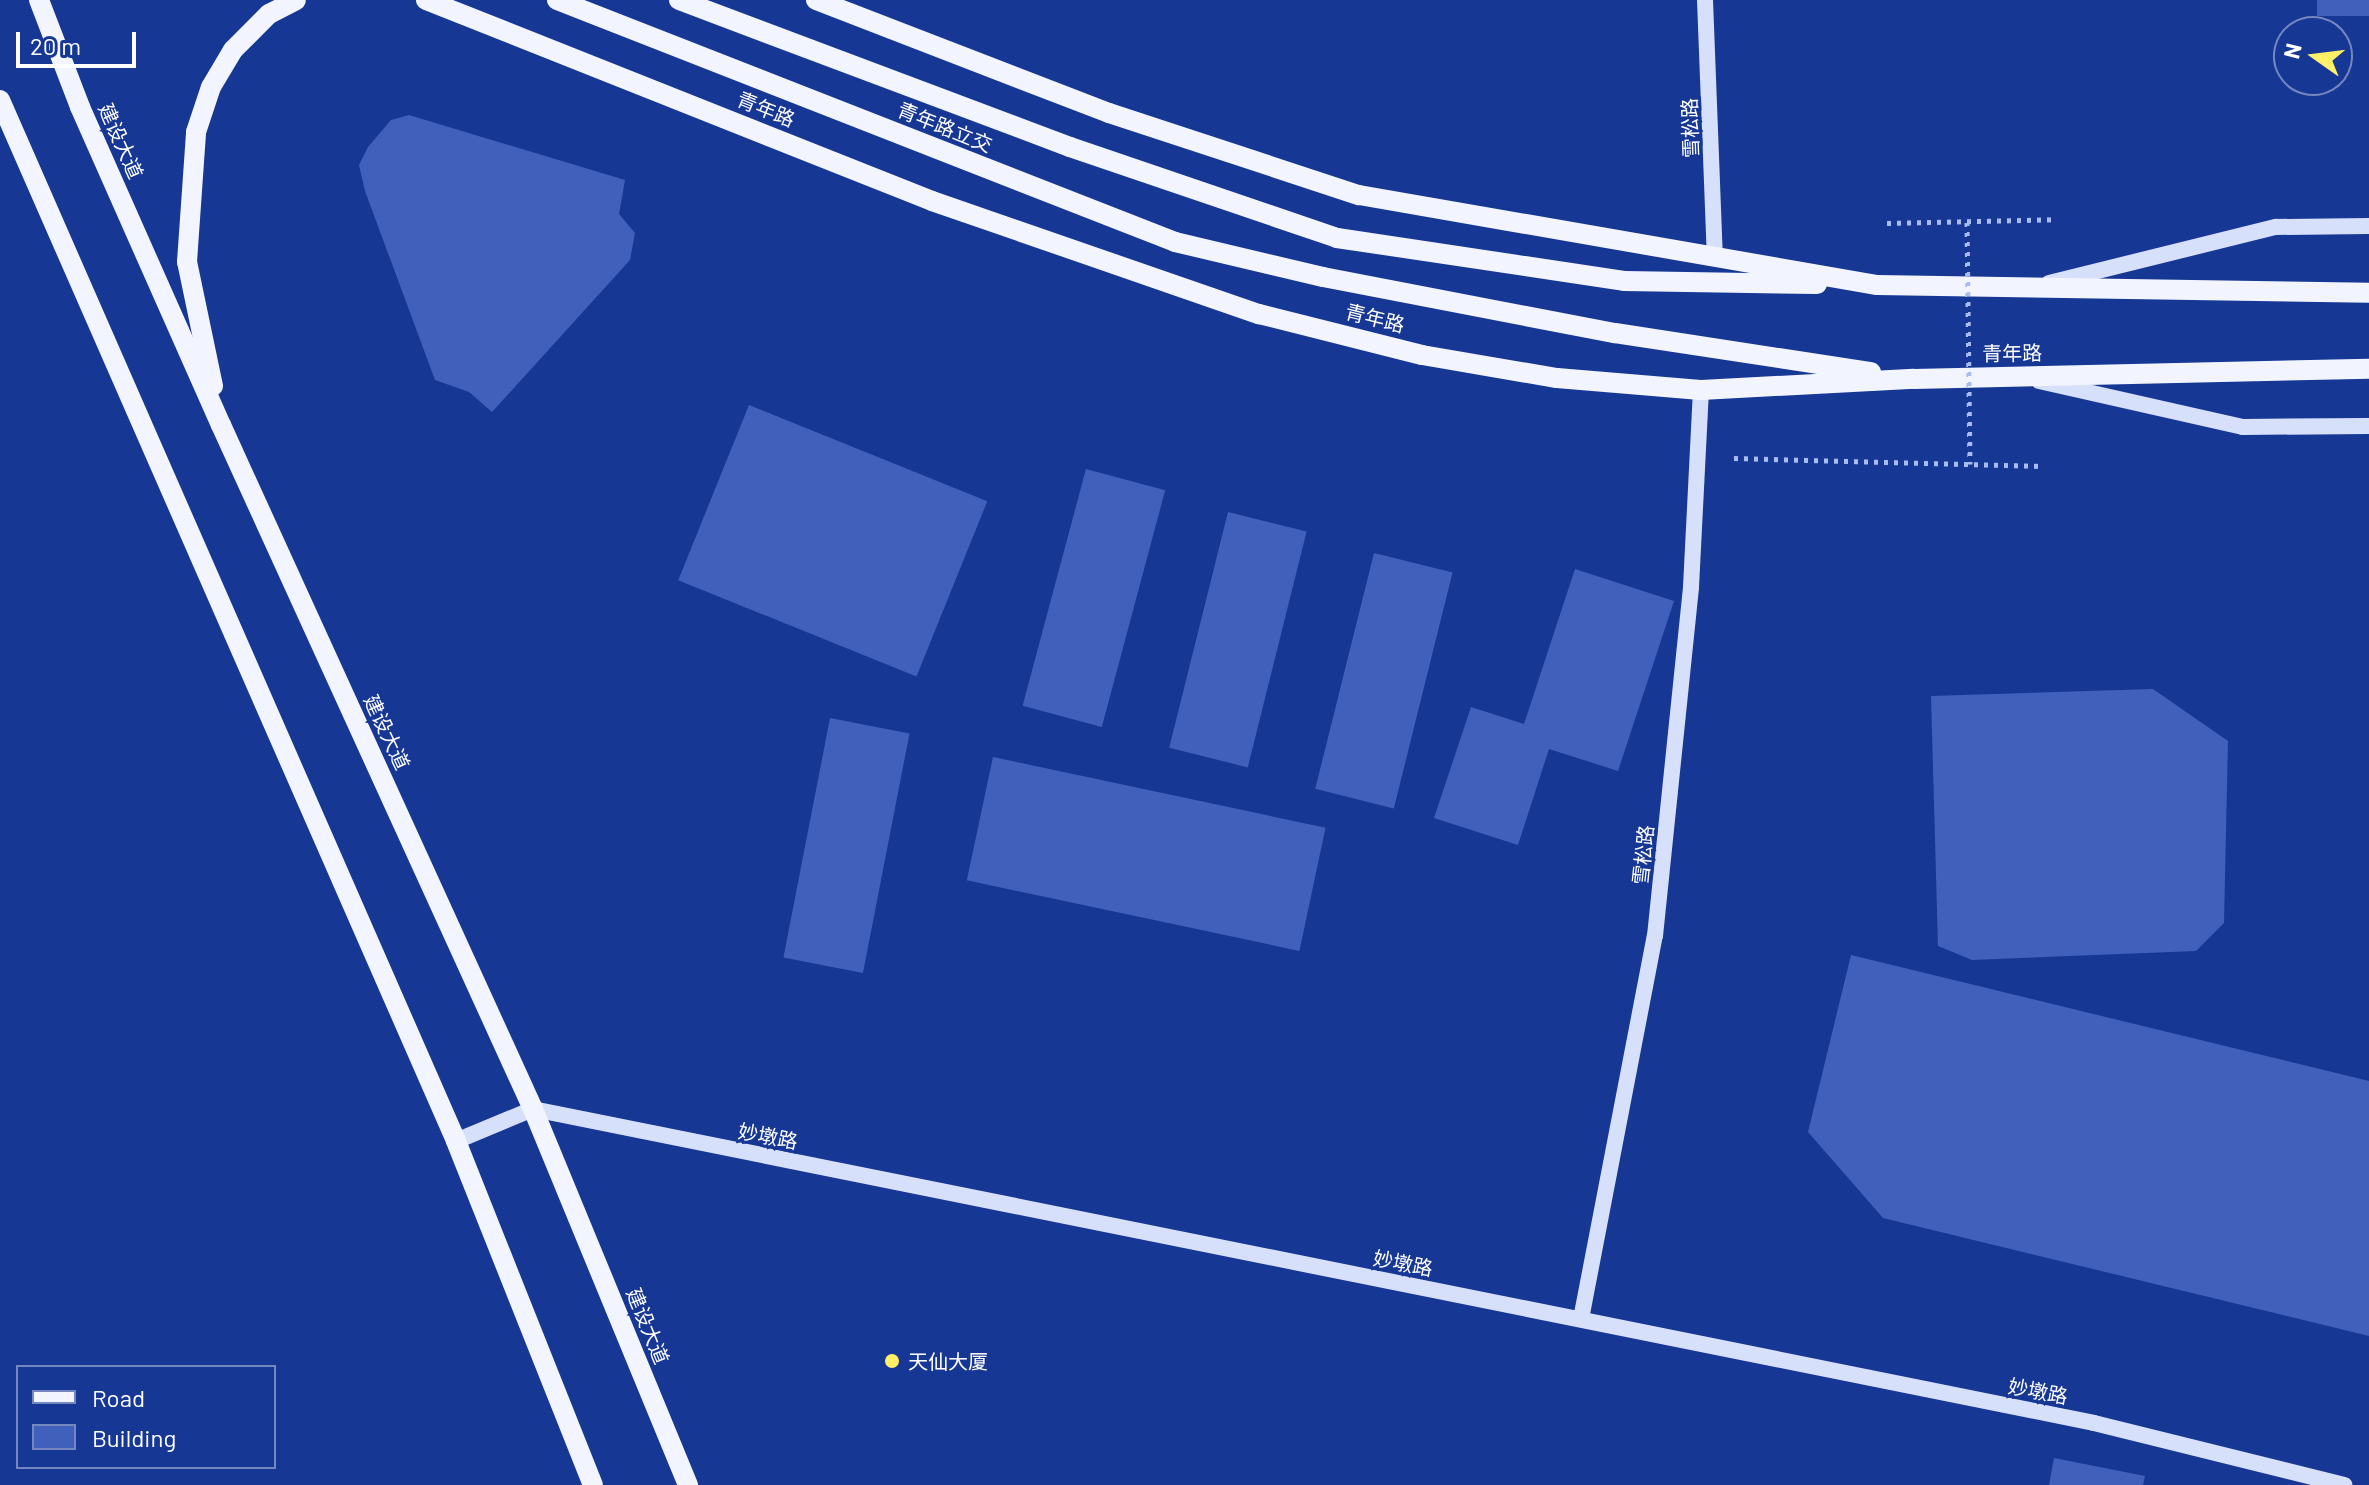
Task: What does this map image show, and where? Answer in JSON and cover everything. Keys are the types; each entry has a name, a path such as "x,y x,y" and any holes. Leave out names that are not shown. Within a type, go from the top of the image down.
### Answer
{"main road":[{"name":"建设大道","path":"39,0 80,107 221,425 533,1109 688,1485"},
{"path":"221,425 187,262 196,132 211,87 233,50 269,14 296,0"},
{"name":"青年路","path":"426,0 932,201 1259,314 1452,360 1557,378 1701,390 1914,379 2369,369"},
{"name":"青年路立交","path":"557,0 1175,242 1323,277 1615,333 1914,379"},
{"name":"青年路立交","path":"679,0 1070,147 1337,238 1624,281 1877,285"},
{"path":"816,0 1109,113 1359,195 1877,285 2369,293"},
{"path":"0,100 456,1141 593,1485"}],"street":[{"name":"雪松路","path":"1705,0 1715,255"},
{"path":"2028,288 2276,227 2369,226"},
{"path":"2018,377 2243,427 2369,426"},
{"name":"雪松路","path":"1581,1319 1655,936 1691,587 1701,390"},
{"path":"456,1141 533,1109"},
{"name":"妙墩路","path":"533,1109 2094,1423 2344,1485"}],"path":[{"path":"1887,223 2057,219"},
{"path":"1967,222 1970,464"},
{"path":"1734,458 2044,466"}],"building":[{"path":"2317,0 2369,0 2369,16 2317,16"},
{"path":"409,115 625,180 619,214 635,233 630,260 492,412 469,392 435,380 365,191 359,165 368,147 391,120"},
{"path":"749,405 987,501 916,677 678,580"},
{"path":"1086,469 1165,490 1102,727 1023,706"},
{"path":"1228,512 1307,532 1248,767 1169,748"},
{"path":"1374,553 1453,573 1394,808 1315,789"},
{"path":"1575,569 1674,601 1618,771 1549,749 1518,845 1434,818 1471,707 1524,724"},
{"path":"2153,689 2228,741 2224,923 2196,951 1972,960 1938,946 1931,696"},
{"path":"830,718 910,733 863,973 783,958"},
{"path":"993,757 1326,828 1299,951 967,880"},
{"path":"1851,955 2369,1081 2369,1336 1883,1218 1808,1132"},
{"path":"2054,1458 2145,1476 2143,1485 2049,1485"}],"place":[{"name":"天仙大厦","path":"892,1361"}]}
